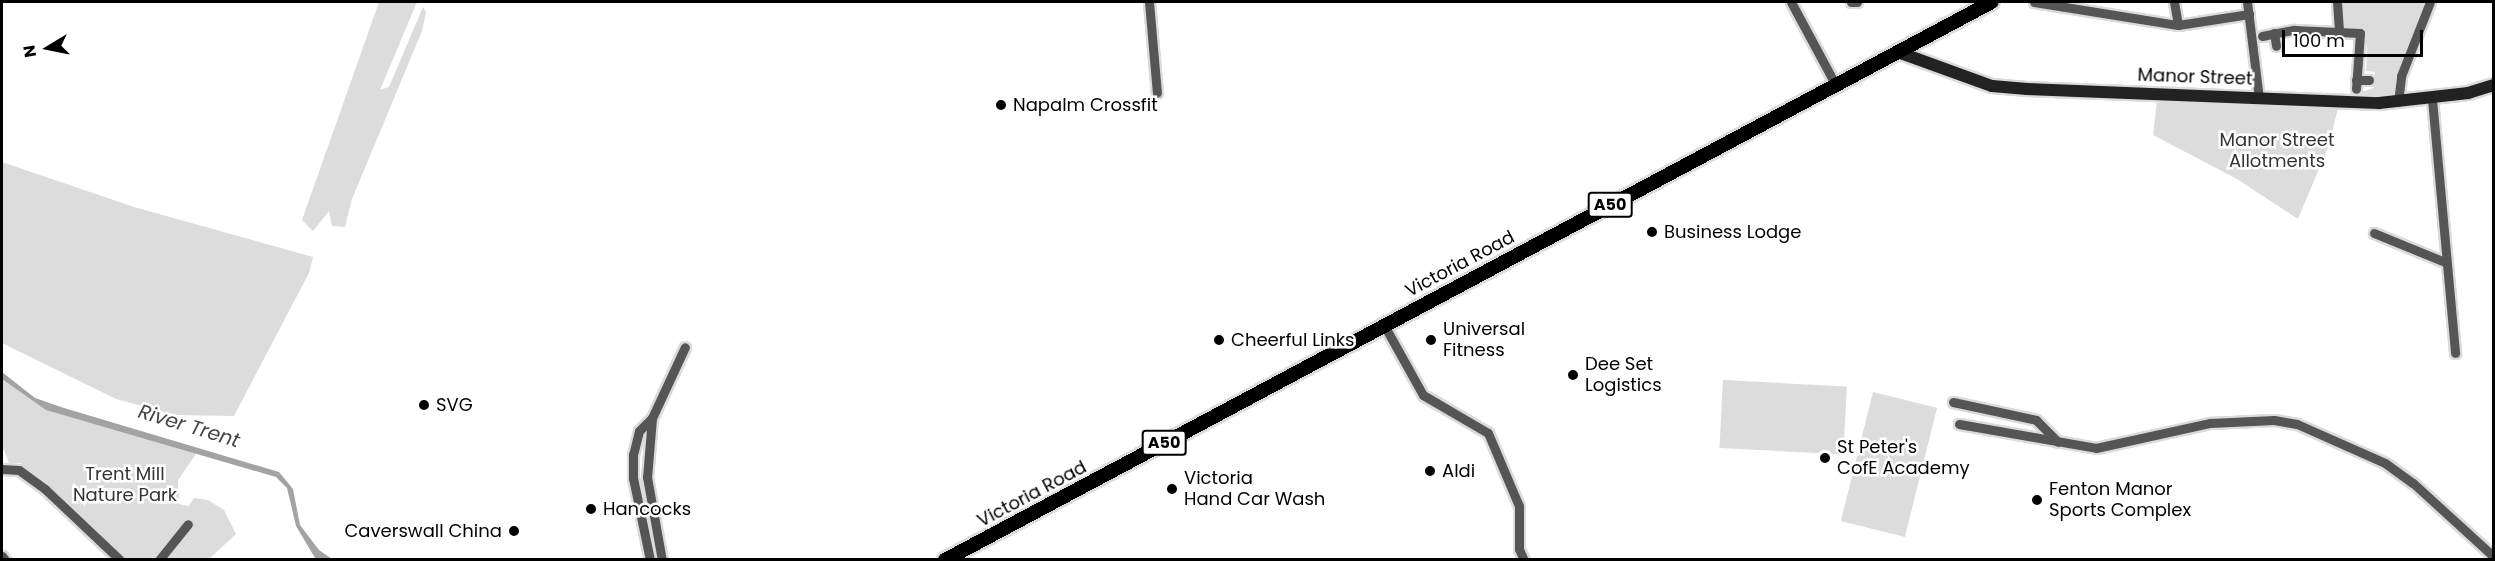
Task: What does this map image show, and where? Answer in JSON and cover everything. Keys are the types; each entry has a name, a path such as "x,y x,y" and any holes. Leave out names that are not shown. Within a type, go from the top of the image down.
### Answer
{"main road":[{"name":"Victoria Road","path":"945,560 1672,174 1834,82 1898,52 1992,2"}],"street":[{"path":"1149,2 1157,93"},
{"path":"1791,2 1834,82"},
{"path":"1851,2 1857,2"},
{"path":"2034,2 2178,25 2249,14"},
{"path":"2174,2 2178,25"},
{"path":"2247,2 2259,98"},
{"path":"2337,2 2339,31"},
{"path":"2398,102 2401,76 2430,2"},
{"path":"2262,36 2274,33 2339,31 2360,33 2356,84 2369,80"},
{"path":"2274,33 2276,46"},
{"name":"Manor Street","path":"1898,52 2006,88 2398,102 2432,99 2493,85"},
{"path":"2432,99 2445,216 2445,262 2455,353"},
{"path":"2374,233 2445,262"},
{"path":"1384,325 1423,395 1488,433 1518,506 1519,549 1524,560"},
{"path":"650,560 632,467 639,431 652,418 686,347"},
{"path":"1953,402 2036,420 2058,442"},
{"path":"652,418 647,477 662,560"},
{"path":"1959,424 2058,442 2108,447 2210,423 2274,420 2296,424 2385,463 2413,483 2493,557"},
{"path":"2,469 19,470 45,489 120,560"},
{"path":"159,560 188,524"},
{"path":"2,556 5,560"}],"green space":[{"path":"379,2 417,2 380,90 389,87 423,7 426,12 422,31 352,199 345,227 332,226 329,211 313,231 302,220"},
{"path":"2343,2 2426,2 2395,88 2395,100 2358,100 2358,93 2374,88 2375,72 2366,71 2367,44 2361,33 2346,30"},
{"name":"Manor Street Allotments","path":"2157,100 2338,108 2329,145 2298,219 2237,179 2153,135"},
{"path":"2,162 134,207 313,257 309,273 234,416 175,415 116,399 2,343"},
{"name":"Trent Mill Nature Park","path":"2,376 32,399 198,451 178,480 179,504 189,506 194,498 208,500 224,510 236,534 209,559 127,559 46,481 21,463 9,463 2,445"},
{"path":"1723,380 1847,386 1843,454 1719,448"},
{"path":"1873,392 1937,408 1905,537 1841,521"}],"shaded area":[{"path":"2,372 35,398 279,472 293,489 300,525 319,550 332,559 315,558 296,526 287,488 276,477 46,410 2,379"}],"place":[{"name":"Napalm Crossfit","path":"1001,105"},
{"name":"Business Lodge","path":"1652,232"},
{"name":"Cheerful Links","path":"1219,340"},
{"name":"Universal Fitness","path":"1431,340"},
{"name":"Dee Set Logistics","path":"1573,375"},
{"name":"SVG","path":"424,405"},
{"name":"St Peter's CofE Academy","path":"1825,458"},
{"name":"Aldi","path":"1430,471"},
{"name":"Victoria Hand Car Wash","path":"1172,489"},
{"name":"Fenton Manor Sports Complex","path":"2037,500"},
{"name":"Hancocks","path":"591,509"},
{"name":"Caverswall China","path":"514,531"}],"water label":[{"name":"River Trent","path":"189,426"}]}
